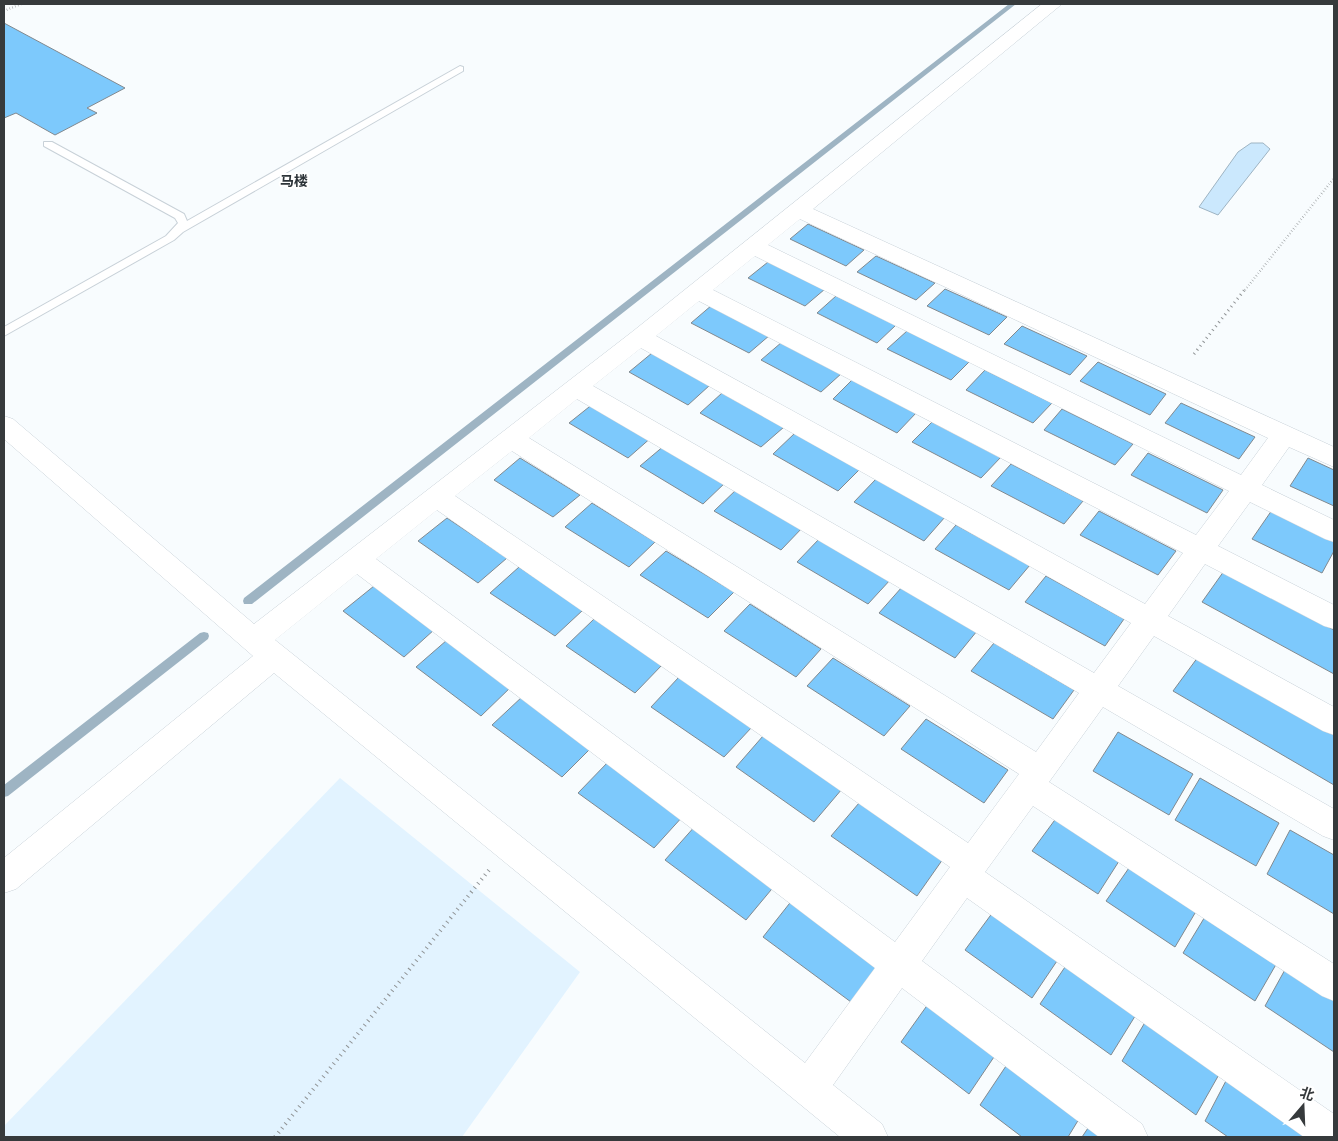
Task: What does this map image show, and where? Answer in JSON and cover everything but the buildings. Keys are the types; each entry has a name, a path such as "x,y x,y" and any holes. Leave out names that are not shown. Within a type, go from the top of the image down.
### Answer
{"street":[{"path":"4,878 263,648 356,559 640,337 1053,4"},
{"path":"798,210 1334,458"},
{"path":"752,246 1334,532"},
{"path":"697,291 1334,618"},
{"path":"640,337 1334,722"},
{"path":"575,387 1334,826"},
{"path":"4,425 263,648 869,1137"},
{"path":"808,1088 1284,435"},
{"path":"510,438 1034,778 1334,984"},
{"path":"436,496 968,870 1334,1136"},
{"path":"356,559 1129,1137"}],"lane":[{"path":"4,332 170,238 179,230 460,69"},
{"path":"48,144 180,216 183,223 179,230"}],"path":[{"path":"4,11 21,4"},
{"path":"1194,354 1334,178"},
{"path":"275,1137 508,846"}],"shaded area":[{"path":"340,778 580,972 462,1137 4,1137 4,1126"}],"water":[{"path":"1251,143 1263,143 1270,149 1218,215 1199,207 1238,152"}],"waterway":[{"path":"248,601 1013,4"},
{"path":"4,792 204,636"}],"district":[{"name":"马楼","path":"294,181"}]}
